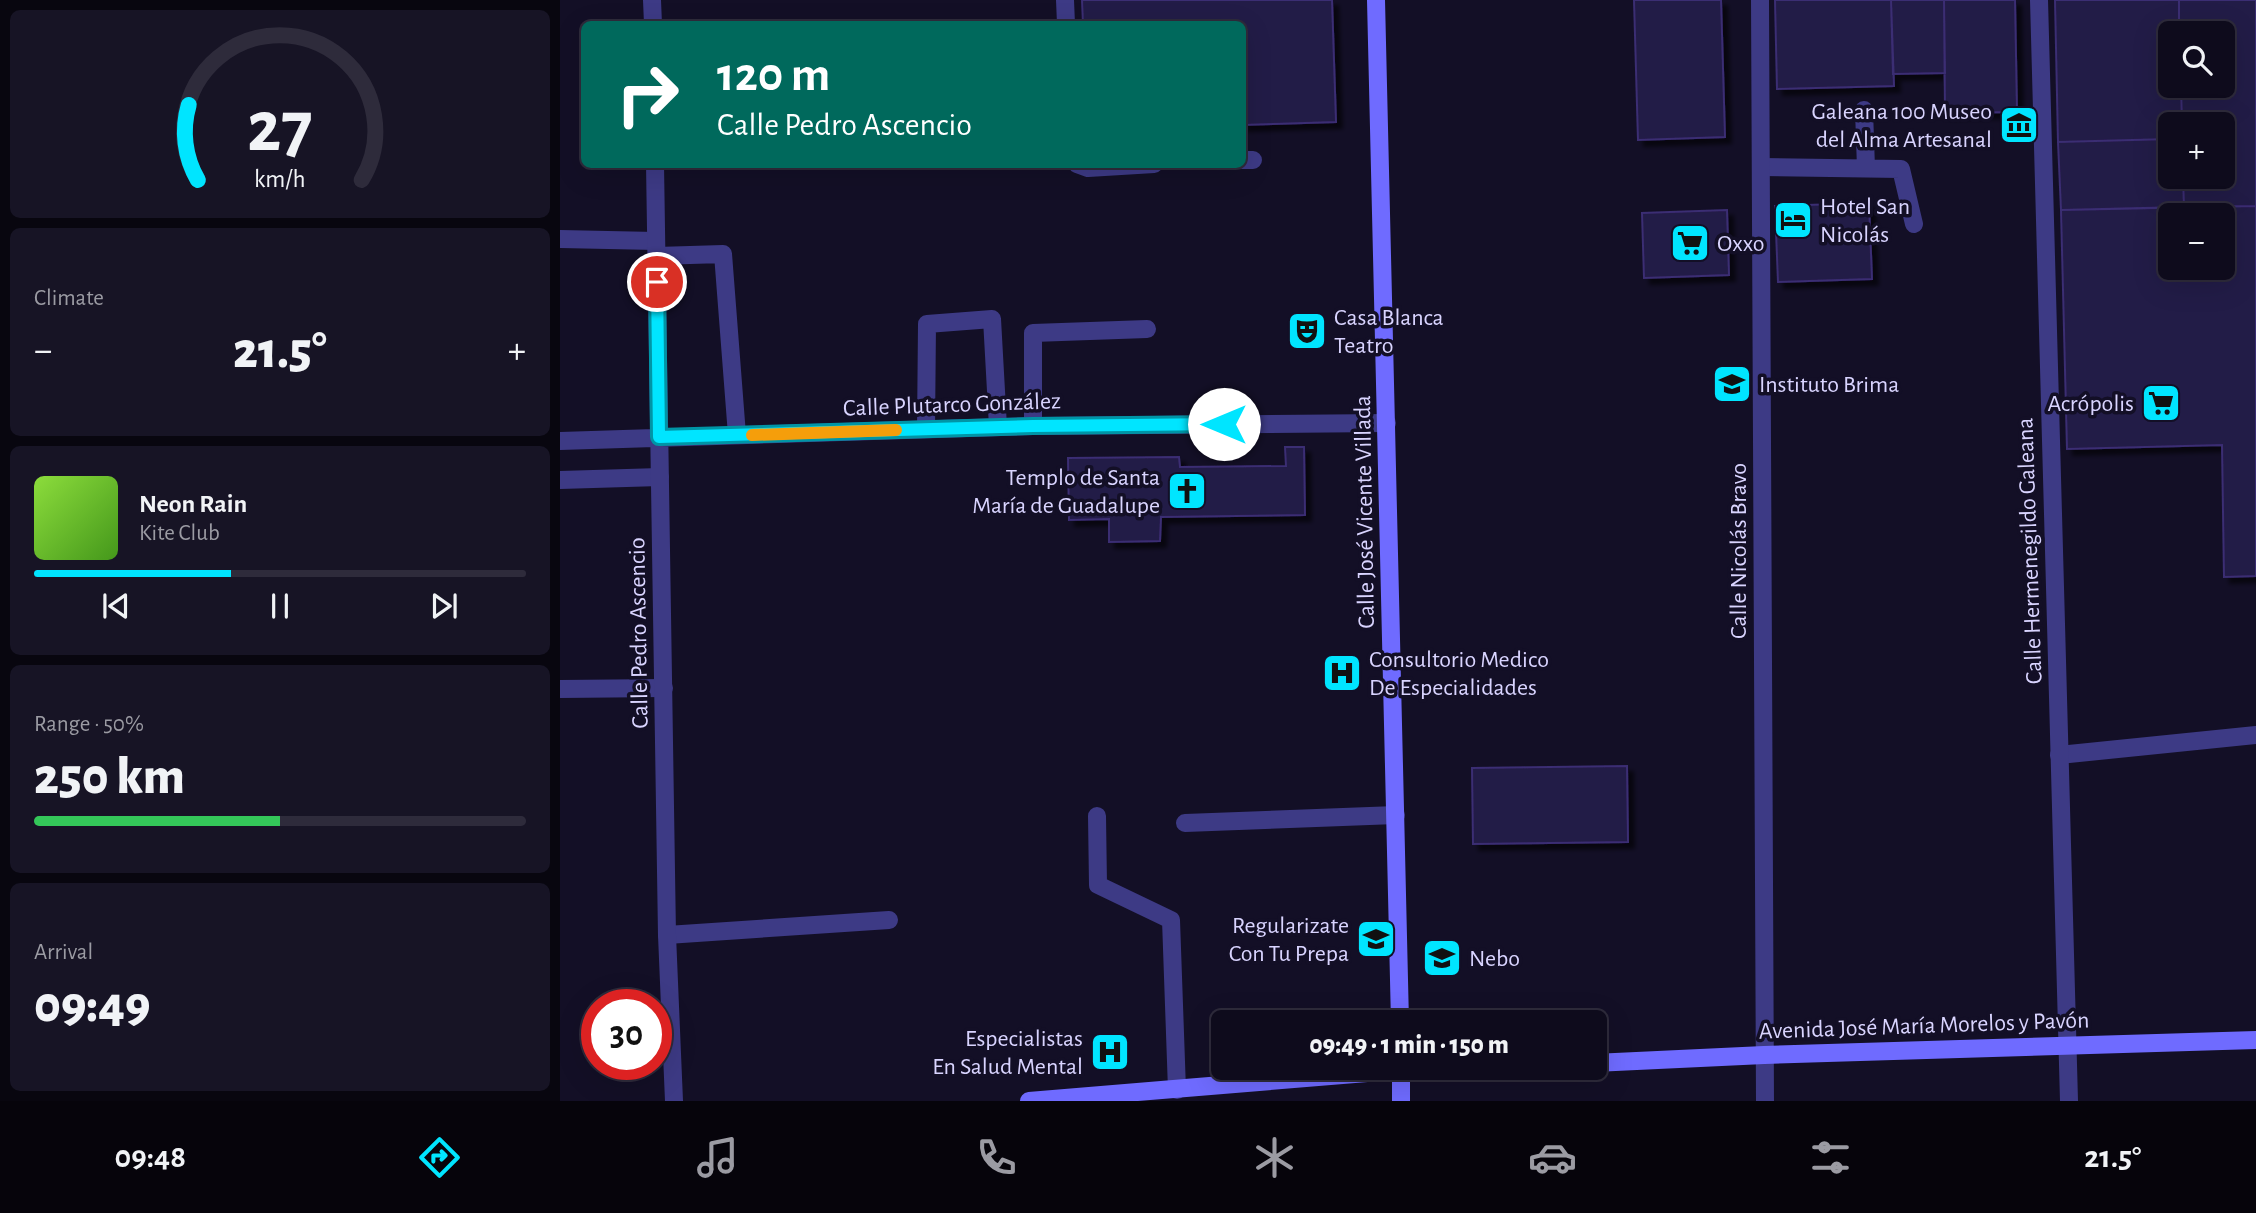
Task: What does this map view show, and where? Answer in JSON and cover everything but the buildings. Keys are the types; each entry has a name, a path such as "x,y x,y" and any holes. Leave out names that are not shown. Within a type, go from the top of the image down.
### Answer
{"main road":[{"name":"Calle José Vicente Villada","path":"1376,0 1400,1010"},
{"name":"Avenida José María Morelos y Pavón","path":"1607,1062 2067,1044 2256,1040"},
{"path":"1029,1101 1289,1080"},
{"path":"1401,1080 1401,1101"}],"street":[{"path":"652,0 653,21"},
{"path":"1065,0 1066,21"},
{"name":"Calle Nicolás Bravo","path":"1760,0 1765,1101"},
{"name":"Calle Hermenegildo Galeana","path":"2039,0 2069,1101"},
{"path":"1864,110 1866,168"},
{"path":"1761,167 1901,169 1914,224"},
{"name":"Calle Pedro Ascencio","path":"655,168 667,935 674,1101"},
{"path":"560,239 723,254 737,435"},
{"path":"926,429 927,324 992,319 998,427"},
{"path":"1033,426 1033,333 1147,328"},
{"name":"Calle Plutarco González","path":"560,441 1033,426 1387,423"},
{"path":"560,480 660,477"},
{"path":"560,689 664,688"},
{"path":"2059,755 2256,734"},
{"path":"1185,823 1396,815"},
{"path":"1097,816 1098,885 1171,920 1177,1090"},
{"path":"667,935 889,920"}],"slow traffic":[{"path":"752,435 896,430"}],"place":[{"name":"Galeana 100 Museo del Alma Artesanal","path":"2019,125"},
{"name":"Hotel San Nicolás","path":"1793,220"},
{"name":"Oxxo","path":"1690,243"},
{"name":"Casa Blanca Teatro","path":"1307,331"},
{"name":"Instituto Brima","path":"1732,384"},
{"name":"Acrópolis","path":"2161,403"},
{"name":"Templo de Santa María de Guadalupe","path":"1187,491"},
{"name":"Consultorio Medico De Especialidades","path":"1342,673"},
{"name":"Regularizate Con Tu Prepa","path":"1376,939"},
{"name":"Nebo","path":"1442,958"},
{"name":"Especialistas En Salud Mental","path":"1110,1052"}],"route":[{"path":"657,282 659,437 1033,426 1224,424"}]}
